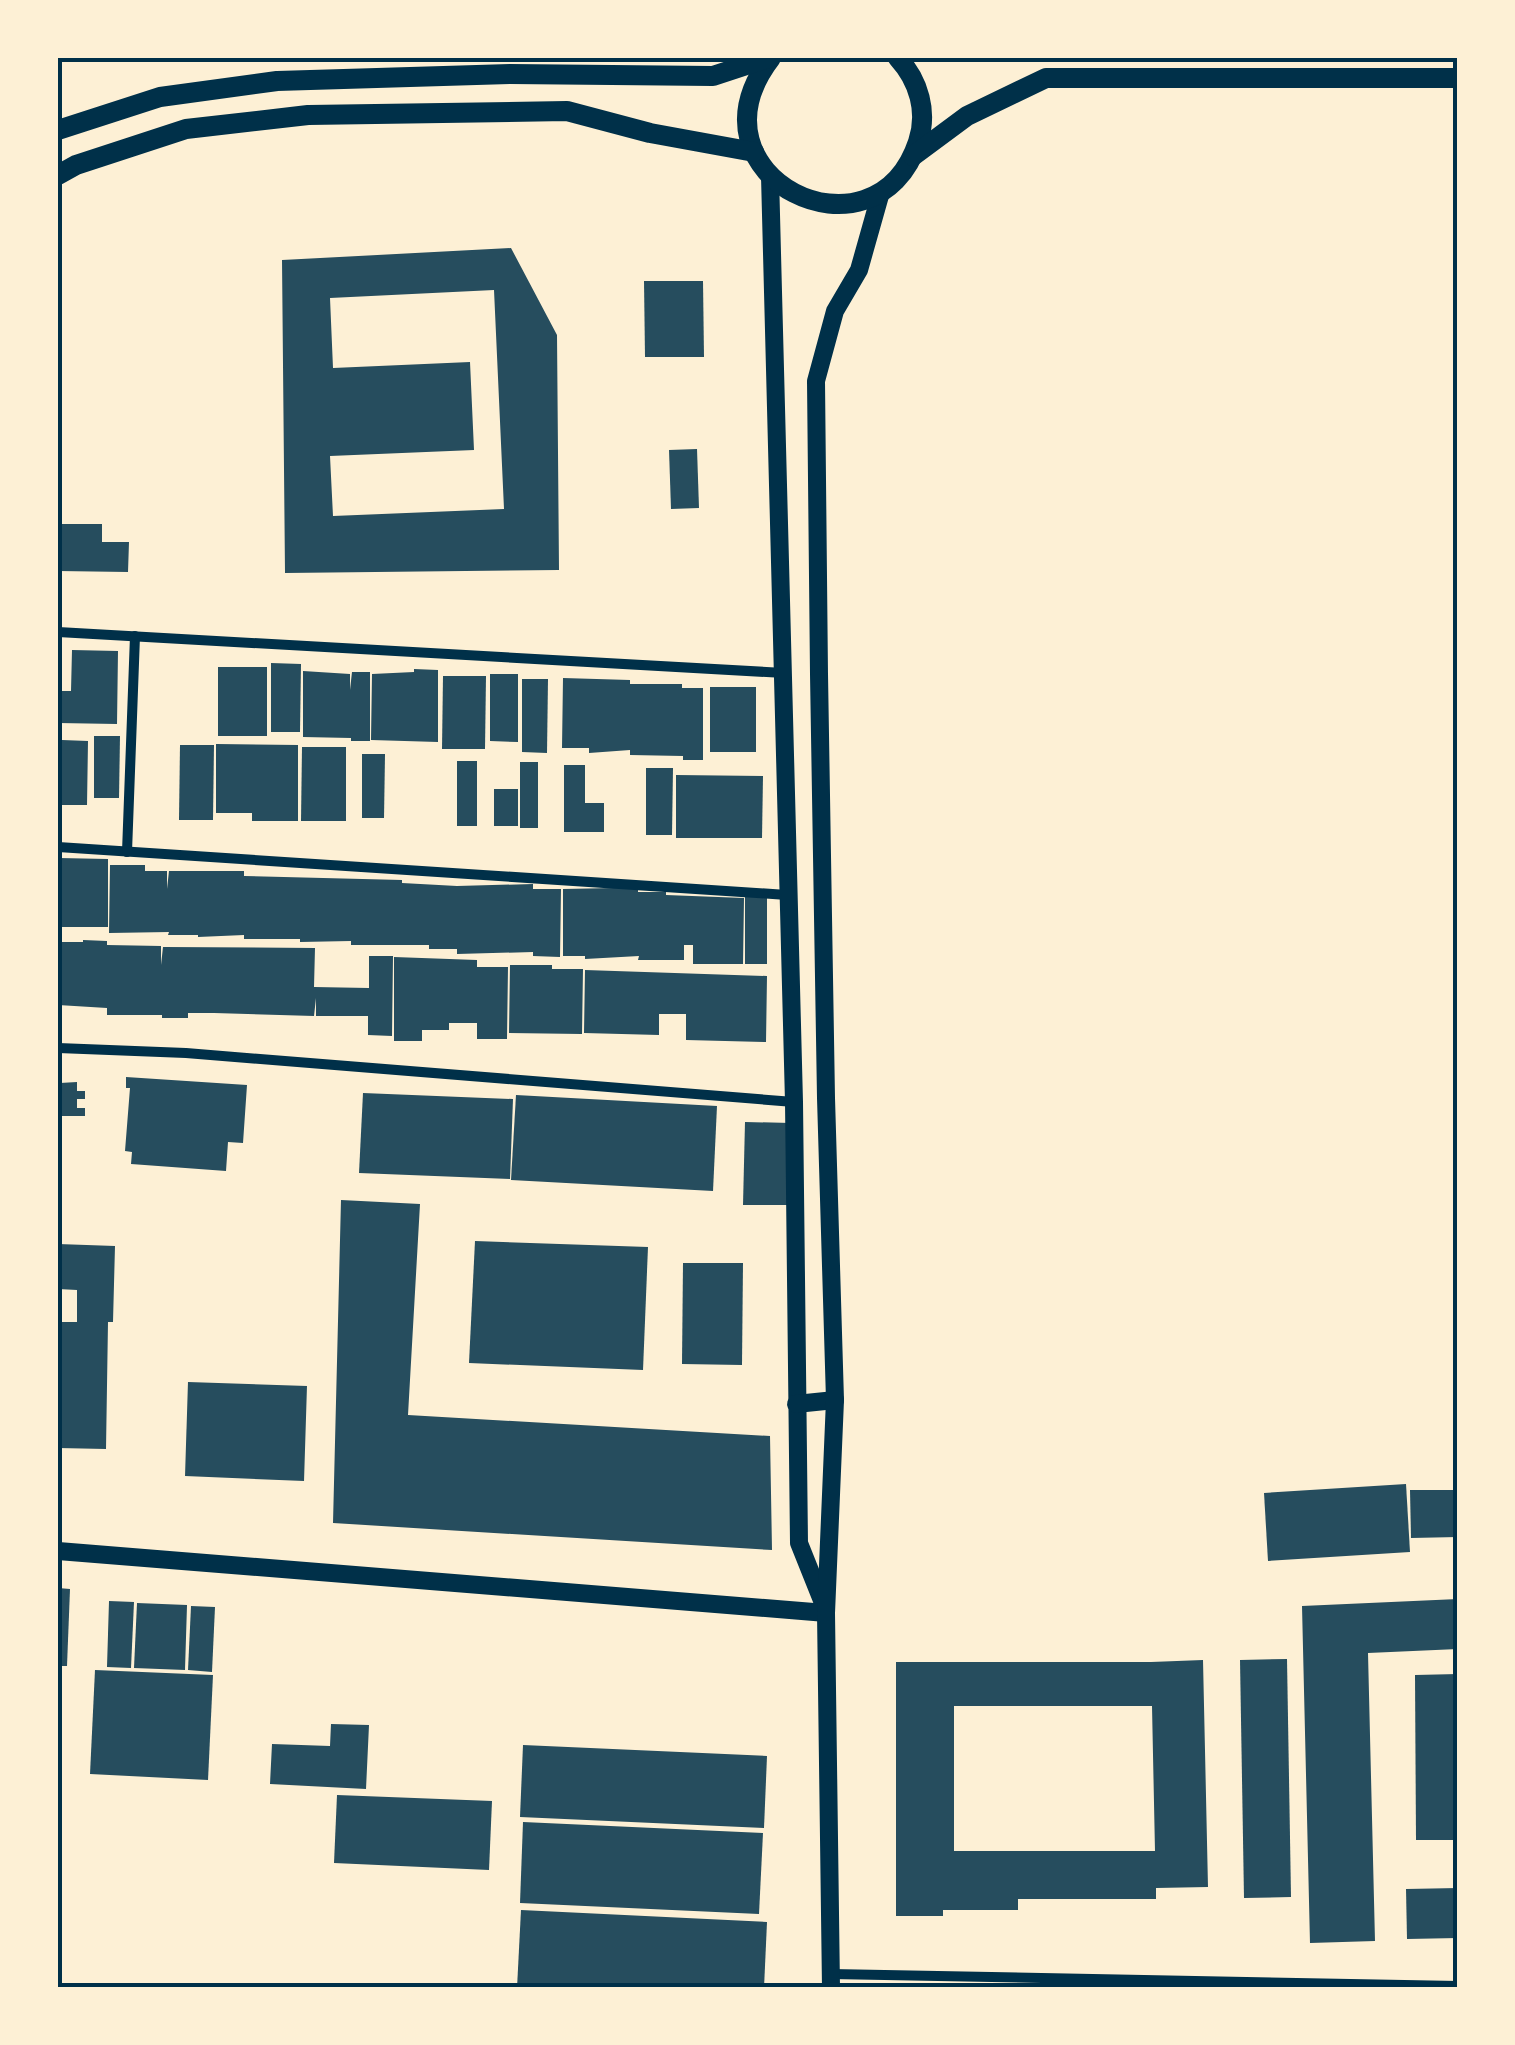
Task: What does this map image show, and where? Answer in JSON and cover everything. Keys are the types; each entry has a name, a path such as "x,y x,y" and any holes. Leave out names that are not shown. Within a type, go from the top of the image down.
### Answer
{"main road":[{"path":"58,130 160,97 278,81 510,74 713,76 769,58"},
{"path":"769,58 750,92 748,132 754,152 770,176 788,191 811,201 834,204 858,201 881,192 900,176 914,156 923,112 918,89 898,58"},
{"path":"914,156 968,116 1046,78 1458,78"},
{"path":"58,174 186,129 308,115 567,112 650,133 754,152"}],"street":[{"path":"770,176 794,1102 799,1543 826,1613"},
{"path":"881,192 859,270 835,311 816,380 818,674 835,1400 826,1613 831,1981 1458,1986"},
{"path":"58,632 818,674"},
{"path":"127,852 135,636"},
{"path":"58,847 788,896"},
{"path":"58,1048 186,1054 794,1102 826,1098"},
{"path":"796,1404 835,1400"},
{"path":"58,1552 826,1613"}],"building":[{"path":"511,248 557,335 559,570 285,573 282,260","holes":["494,290 504,509 333,516 330,456 474,450 470,362 333,368 330,298"]},
{"path":"644,281 703,281 704,357 645,357"},
{"path":"697,449 699,508 671,509 669,450"},
{"path":"58,524 102,524 102,542 129,542 128,572 58,571"},
{"path":"72,650 118,651 117,724 58,723 58,691 71,691"},
{"path":"271,663 301,664 300,732 271,732"},
{"path":"218,667 267,667 267,736 218,736"},
{"path":"438,670 438,742 371,740 372,674"},
{"path":"303,671 350,674 350,690 352,672 370,672 370,741 303,737"},
{"path":"490,674 518,674 518,742 490,741"},
{"path":"443,676 486,676 485,749 442,749"},
{"path":"563,678 703,688 703,760 630,755 630,750 589,753 589,748 562,748"},
{"path":"522,679 548,679 547,753 522,752"},
{"path":"710,687 756,687 756,752 710,752"},
{"path":"58,734 62,734 62,740 88,741 87,805 58,805"},
{"path":"94,736 120,736 119,798 94,798"},
{"path":"216,744 298,745 298,821 252,821 252,813 216,813"},
{"path":"180,745 214,745 213,820 179,820"},
{"path":"302,747 346,747 346,821 301,821"},
{"path":"362,754 385,754 384,818 362,818"},
{"path":"457,761 477,761 477,826 457,826"},
{"path":"520,762 538,762 538,828 520,828"},
{"path":"564,765 585,765 585,803 604,803 604,832 564,832"},
{"path":"646,768 673,768 672,835 646,835"},
{"path":"676,775 763,776 762,838 676,838"},
{"path":"494,789 518,789 518,826 494,826"},
{"path":"59,858 108,859 108,927 59,927"},
{"path":"110,865 145,865 145,871 167,871 167,889 169,871 244,871 244,876 402,880 457,886 533,884 533,889 561,889 560,957 533,956 533,952 457,954 457,949 429,949 429,945 351,945 351,941 244,939 244,935 109,933"},
{"path":"638,888 638,892 666,895 744,898 743,964 693,964 693,945 684,945 684,960 563,956 563,889"},
{"path":"745,896 767,897 767,964 745,964"},
{"path":"107,941 107,945 161,946 161,965 163,947 315,948 314,987 369,988 369,956 393,956 392,1036 368,1035 368,1016 316,1016 316,998 314,1016 188,1013 188,1018 162,1018 107,1015 107,1008 58,1005 59,942"},
{"path":"394,957 477,960 477,967 508,967 507,1039 477,1039 477,1023 449,1023 449,1030 422,1030 422,1041 394,1041"},
{"path":"510,965 583,969 582,1034 509,1033"},
{"path":"585,970 767,976 766,1042 686,1040 686,1014 659,1014 659,1035 584,1033"},
{"path":"126,1077 247,1085 243,1143 228,1142 226,1171 131,1164 132,1152 125,1151 130,1088 126,1088"},
{"path":"77,1082 77,1091 85,1091 85,1099 77,1099 77,1108 85,1108 85,1116 60,1116 60,1083"},
{"path":"363,1093 513,1099 510,1179 359,1173"},
{"path":"516,1095 717,1106 713,1191 511,1180"},
{"path":"745,1122 791,1123 789,1205 743,1205"},
{"path":"341,1200 420,1204 408,1415 770,1436 772,1550 333,1523"},
{"path":"475,1241 648,1247 643,1370 469,1363"},
{"path":"58,1244 115,1246 113,1322 108,1322 106,1449 58,1448 58,1322 77,1322 77,1290 58,1289"},
{"path":"683,1263 743,1263 742,1365 682,1364"},
{"path":"188,1382 307,1386 304,1481 185,1476"},
{"path":"1406,1484 1410,1552 1268,1561 1264,1493"},
{"path":"1410,1490 1458,1490 1458,1537 1411,1538"},
{"path":"58,1588 70,1589 67,1666 58,1666"},
{"path":"1458,1599 1458,1649 1368,1653 1375,1941 1310,1943 1302,1606"},
{"path":"109,1601 134,1602 131,1668 107,1667"},
{"path":"137,1603 187,1605 185,1670 134,1668"},
{"path":"191,1606 215,1607 212,1672 188,1670"},
{"path":"1287,1659 1291,1897 1244,1898 1240,1660"},
{"path":"1203,1660 1208,1887 1156,1888 1156,1899 1018,1899 1018,1910 943,1910 943,1916 896,1916 896,1662","holes":["954,1706 1152,1706 1155,1851 954,1851"]},
{"path":"95,1670 213,1675 208,1780 90,1774"},
{"path":"1458,1674 1458,1840 1416,1840 1415,1675"},
{"path":"331,1724 369,1725 366,1789 270,1784 272,1744 330,1746"},
{"path":"523,1745 767,1756 764,1828 520,1817"},
{"path":"337,1795 492,1801 489,1870 334,1863"},
{"path":"523,1822 763,1833 759,1914 520,1903"},
{"path":"1458,1888 1458,1938 1407,1939 1406,1889"},
{"path":"521,1910 767,1922 764,1988 517,1988"}]}
